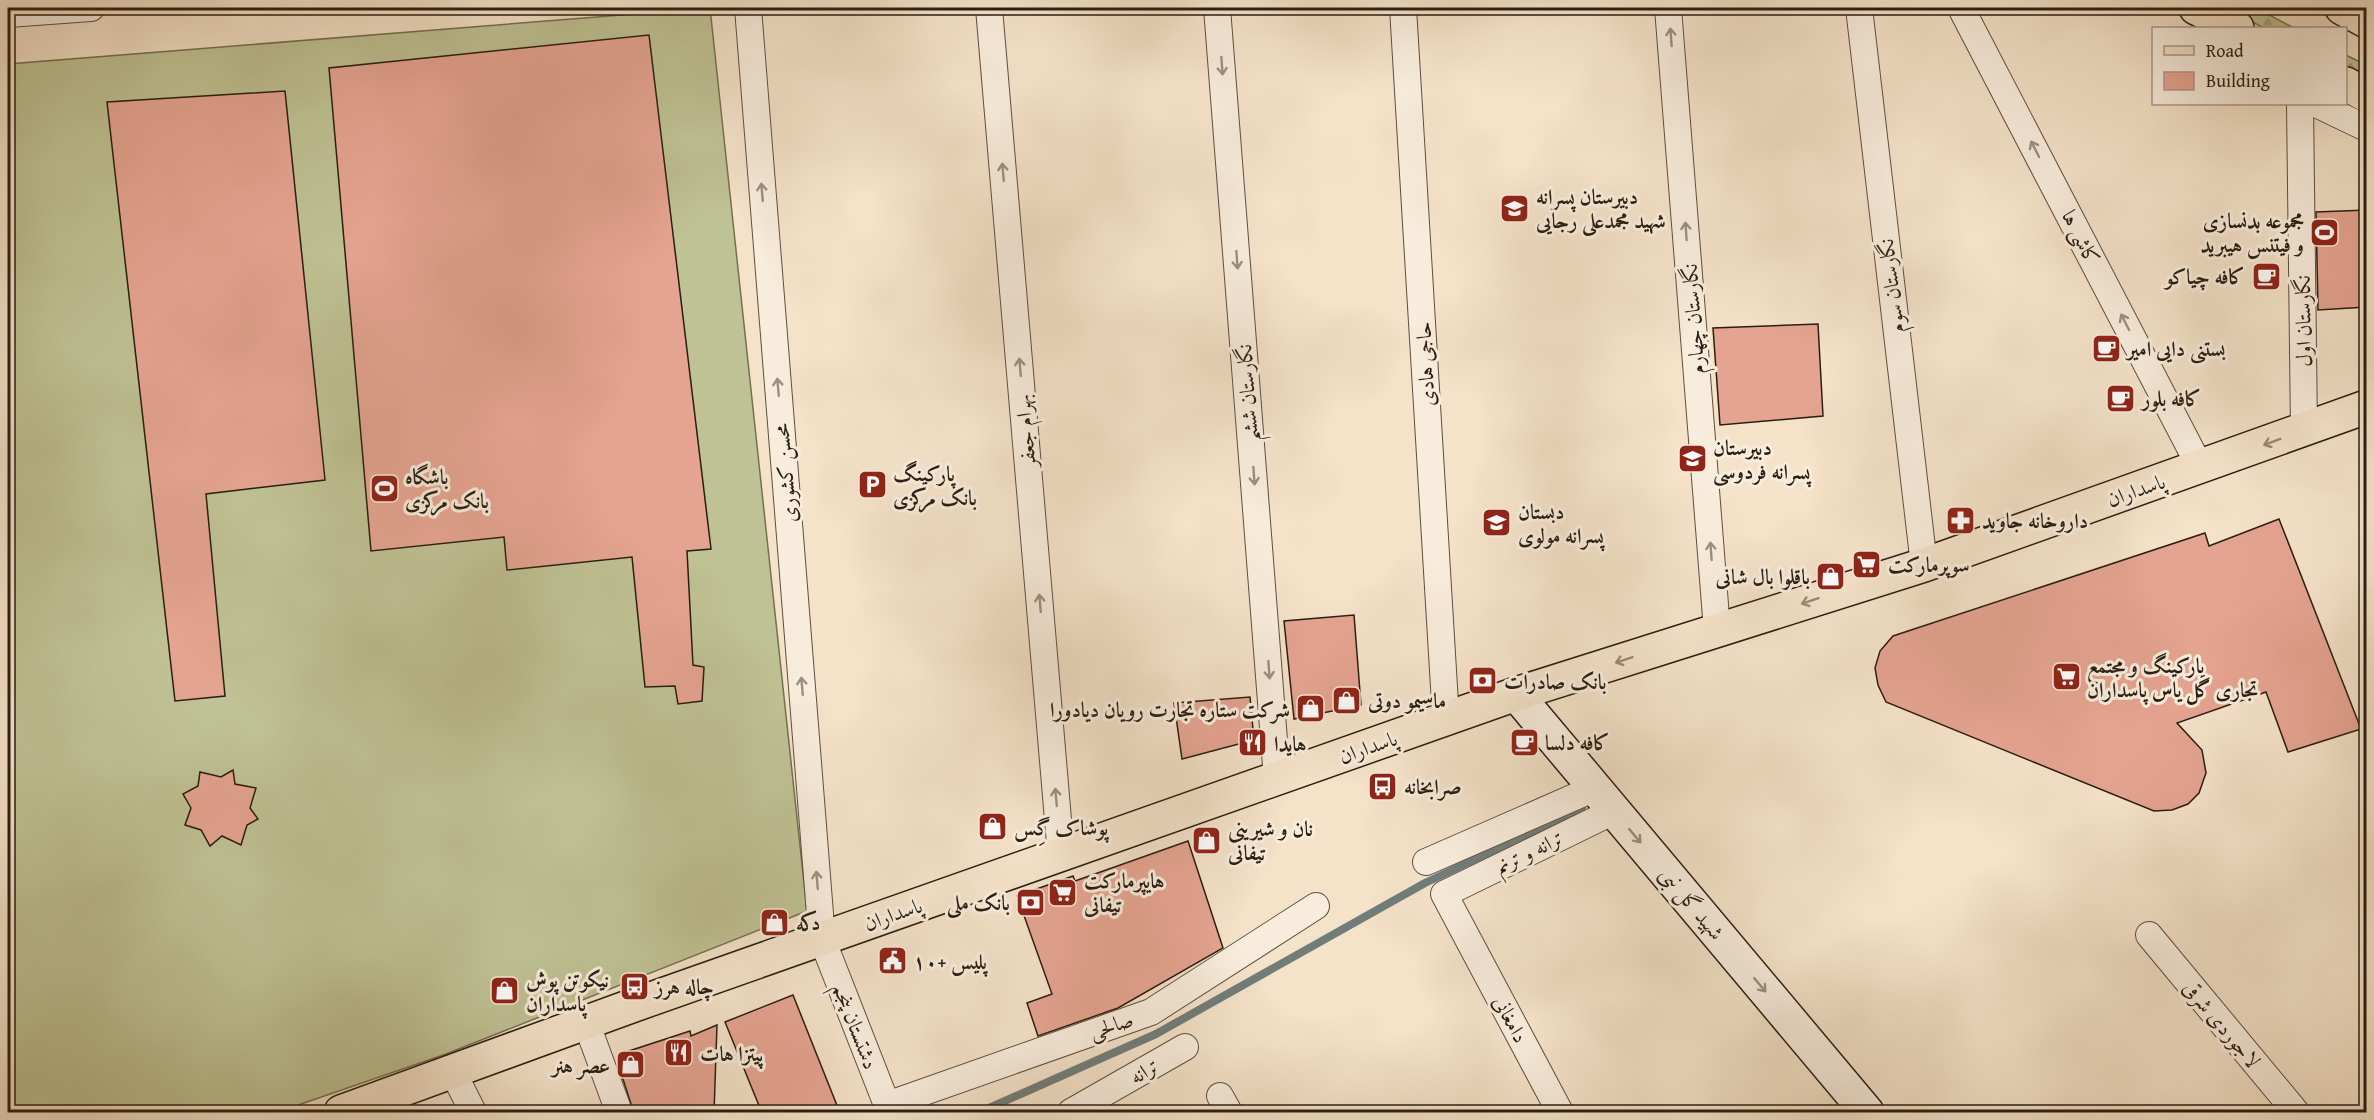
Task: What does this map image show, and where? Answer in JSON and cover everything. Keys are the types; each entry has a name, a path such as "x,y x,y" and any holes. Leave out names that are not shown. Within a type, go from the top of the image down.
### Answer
{"main road":[{"path":"2196,8 2235,27"},
{"path":"2342,8 2367,21"},
{"path":"2347,85 2367,95"},
{"name":"پاسداران","path":"341,1113 586,1022 1516,694 1924,565 2367,407"},
{"name":"شهید گل نبی","path":"1516,694 1867,1113"}],"street":[{"path":"8,14 92,8"},
{"name":"محسن کشوری","path":"747,8 822,939"},
{"name":"بهرام جعفر","path":"989,8 1061,855"},
{"name":"نگارستان ششم","path":"1217,8 1277,779"},
{"name":"حاجی هادی","path":"1403,8 1446,720"},
{"name":"نگارستان چهارم","path":"1668,8 1717,630"},
{"name":"نگارستان سوم","path":"1859,8 1924,565"},
{"name":"کاشی ها","path":"1961,8 2200,467"},
{"name":"نگارستان اول","path":"2300,105 2304,430"},
{"path":"2318,105 2367,128"},
{"path":"1426,862 1604,799"},
{"name":"ترانه و ترنم","path":"1444,894 1604,799"},
{"name":"دامغانی","path":"1444,894 1560,1113"},
{"name":"صالحی","path":"890,1109 1151,1012 1316,906"},
{"name":"لاجوردی شرقی","path":"2149,935 2296,1113"},
{"name":"دشتستان پنجم","path":"822,939 890,1109"},
{"path":"586,1022 619,1113"},
{"name":"ترانه","path":"1071,1113 1185,1047"},
{"path":"453,1072 473,1113"}],"green space":[{"name":"باشگاه بانک مرکزی","path":"710,8 807,911 446,1054 278,1112 8,1112 8,64"},
{"path":"2225,8 2256,8 2292,27 2262,27"},
{"path":"2347,56 2366,65 2366,80 2347,70"}],"building":[{"path":"649,35 711,549 687,551 693,665 704,667 702,701 678,704 675,686 645,687 632,557 507,570 504,537 371,551 329,68"},
{"path":"285,91 325,480 206,494 225,696 175,701 107,102"},
{"path":"2367,210 2367,307 2318,310 2316,212"},
{"path":"1818,324 1823,416 1720,425 1713,328"},
{"name":"پارکینگ و مجتمع تجاری گل یاس پاسداران","path":"2279,519 2361,729 2288,752 2266,692 2177,723 2202,750 2206,773 2199,793 2188,804 2172,810 2154,811 1886,702 1878,685 1875,668 1880,651 1893,636 2205,533 2209,546"},
{"path":"1354,615 1361,705 1294,719 1284,621"},
{"path":"1250,697 1254,740 1182,759 1174,703"},
{"path":"233,770 235,784 256,788 250,808 258,819 247,825 241,845 222,836 210,846 201,830 185,825 191,808 183,794 198,786 200,772 221,777"},
{"path":"1188,841 1223,948 1118,1008 1038,1036 1027,1003 1052,994 1017,896 1073,876 1075,881"},
{"path":"793,995 840,1113 762,1113 725,1022"},
{"path":"717,1025 714,1113 634,1113 619,1067 629,1051 690,1031 691,1036"}],"waterway":[{"path":"980,1112 1156,1034 1425,883 1582,808"}],"place":[{"name":"دبیرستان پسرانه شهید مجمدعلی رجایی","path":"1515,208"},
{"name":"مجموعه بدنسازی و فیتنس هیبرید","path":"2325,232"},
{"name":"کافه چیاکو","path":"2266,276"},
{"name":"بستنی دایی امیر","path":"2106,348"},
{"name":"کافه بلور","path":"2121,398"},
{"name":"دبیرستان پسرانه فردوسی","path":"1692,459"},
{"name":"پارکینگ بانک مرکزی","path":"872,485"},
{"name":"باشگاه بانک مرکزی","path":"384,488"},
{"name":"داروخانه جاوید","path":"1961,520"},
{"name":"دبستان پسرانه مولوی","path":"1497,523"},
{"name":"سوپرمارکت","path":"1867,564"},
{"name":"باقلوا بال شانی","path":"1831,576"},
{"name":"پارکینگ و مجتمع تجاری گل یاس پاسداران","path":"2066,677"},
{"name":"بانک صادرات","path":"1483,681"},
{"name":"ماسیمو دوتی","path":"1347,700"},
{"name":"شرکت ستاره تجارت رویان دیادورا","path":"1311,709"},
{"name":"کافه دلسا","path":"1524,742"},
{"name":"هایدا","path":"1253,743"},
{"name":"صرابخانه","path":"1383,786"},
{"name":"پوشاک گِس","path":"993,827"},
{"name":"نان و شیرینی تیفانی","path":"1207,840"},
{"name":"هایپرمارکت تیفانی","path":"1063,892"},
{"name":"بانک ملی","path":"1031,902"},
{"name":"دکه","path":"775,922"},
{"name":"پلیس +۱۰","path":"892,961"},
{"name":"چاله هرز","path":"634,986"},
{"name":"نیکوتن پوش پاسداران","path":"505,991"},
{"name":"پیتزا هات","path":"679,1053"},
{"name":"عصر هنر","path":"631,1065"}]}
